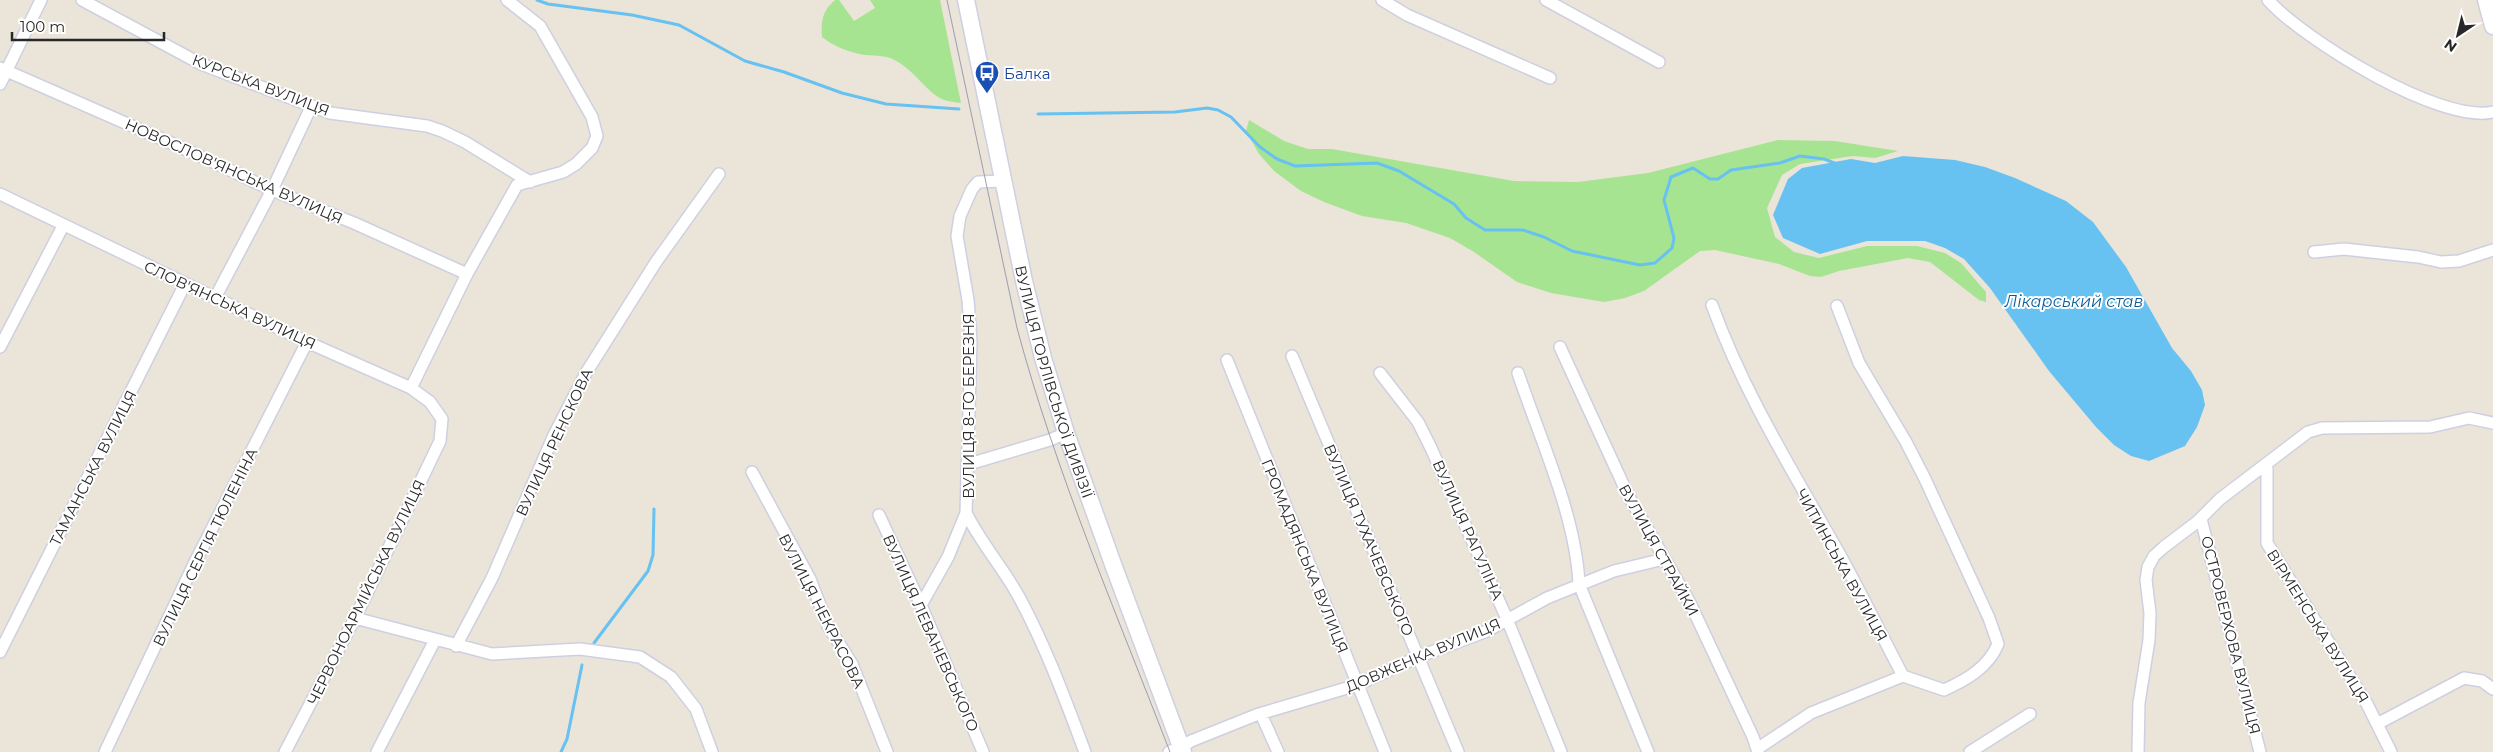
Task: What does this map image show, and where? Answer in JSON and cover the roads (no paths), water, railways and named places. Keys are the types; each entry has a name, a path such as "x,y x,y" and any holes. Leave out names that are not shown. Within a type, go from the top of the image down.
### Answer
{"main road":[{"name":"ВУЛИЦЯ ГОРЛІВСЬКОЇ ДИВІЗІЇ","path":"966,0 1031,310 1043,358 1066,433 1178,750"},
{"path":"2486,0 2493,26"}],"street":[{"path":"0,84 3,69 42,0"},
{"name":"КУРСЬКА ВУЛИЦЯ","path":"82,0 201,64 310,107 348,117 426,126 442,131 465,142 530,182"},
{"path":"411,388 467,274 517,185 563,172 576,164 592,148 597,136 592,117 540,26 507,0"},
{"path":"1382,0 1407,14 1550,78"},
{"path":"1546,0 1659,62"},
{"path":"2268,0 2278,11 2322,43 2392,86 2454,109 2470,113 2493,112"},
{"name":"НОВОСЛОВ'ЯНСЬКА ВУЛИЦЯ","path":"3,69 196,154 272,190 354,223 467,274"},
{"path":"215,298 272,190 310,107"},
{"name":"ВУЛИЦЯ РЕНСКОВА","path":"456,646 492,578 554,435 586,373 656,262 719,174"},
{"name":"ВУЛИЦЯ 8-ГО БЕРЕЗНЯ","path":"1004,181 978,182 972,189 957,236 968,300 972,340 966,513 978,536 1018,596 1041,639 1085,752"},
{"name":"СЛОВ'ЯНСЬКА ВУЛИЦЯ","path":"0,194 307,342 411,388 421,394 438,411 442,419 443,430"},
{"path":"0,347 63,226"},
{"path":"2314,252 2344,249 2418,257 2441,262 2459,261 2493,250"},
{"name":"ТАМАНСЬКА ВУЛИЦЯ","path":"0,652 185,284"},
{"name":"ЧИТИНСЬКА ВУЛИЦЯ","path":"1712,305 1728,350 1753,401 1797,484 1840,555 1903,676"},
{"path":"1757,750 1811,713 1903,676 1944,690 1969,678 1993,656 1998,644 1989,618 1925,479 1906,442 1858,363 1837,306"},
{"name":"ВУЛИЦЯ СЕРГІЯ ТЮЛЕНІНА","path":"106,752 194,564 307,342"},
{"name":"ВУЛИЦЯ СТРАЙКИ","path":"1560,347 1628,496 1690,603 1757,750"},
{"name":"ВУЛИЦЯ ТУХАЧЕВСЬКОГО","path":"1292,356 1458,752"},
{"name":"ГРОМАДЯНСЬКА ВУЛИЦЯ","path":"1227,360 1385,752"},
{"name":"ВУЛИЦЯ РАГУЛІНА","path":"1380,373 1418,422 1431,448 1508,619 1561,752"},
{"path":"1518,373 1558,487 1578,564 1579,584 1648,752"},
{"path":"2138,752 2139,703 2149,640 2150,613 2146,580 2148,567 2154,556 2201,519 2220,499 2308,432 2322,428 2430,427 2469,418 2493,423"},
{"name":"ЧЕРВОНОАРМІЙСЬКА ВУЛИЦЯ","path":"286,752 355,618 440,441 443,430"},
{"path":"969,464 1050,440 1066,433"},
{"name":"ВІРМЕНСЬКА ВУЛИЦЯ","path":"2267,465 2267,543 2377,724 2391,752"},
{"name":"ВУЛИЦЯ НЕКРАСОВА","path":"752,472 810,579 828,626 852,664 887,752"},
{"path":"921,605 948,557 966,513"},
{"name":"ВУЛИЦЯ ЛЕВАНЕВСЬКОГО","path":"878,515 921,605 983,752"},
{"name":"ОСТРОВЕРХОВА ВУЛИЦЯ","path":"2201,519 2260,752"},
{"name":"ДОВЖЕНКА ВУЛИЦЯ","path":"1178,750 1191,741 1261,714 1357,685 1418,657 1486,631 1547,598 1579,584 1614,572 1664,559"},
{"path":"355,618 492,654 580,649 640,657 671,677 696,709 712,752"},
{"path":"377,752 435,640"},
{"path":"2377,724 2464,678 2482,682 2493,689"},
{"path":"1261,714 1278,752"},
{"path":"1970,752 2030,714"}],"water":[{"name":"Лікарський став","path":"1903,156 1955,160 1985,167 2066,201 2093,222 2126,267 2172,348 2191,371 2202,390 2205,405 2197,427 2185,446 2149,461 2131,456 2114,445 2096,427 2049,371 1990,288 1964,259 1945,248 1925,241 1867,241 1820,254 1783,238 1773,215 1788,179 1802,168 1851,159 1875,163"}],"waterway":[{"path":"537,0 548,4 632,15 679,25 745,61 784,72 842,93 886,104 959,109"},
{"path":"1038,114 1175,112 1207,108 1218,110 1231,117 1260,147 1277,159 1295,166 1377,163 1399,171 1454,204 1466,218 1485,230 1523,230 1544,237 1572,251 1640,265 1655,263 1672,248 1674,238 1664,200 1671,177 1693,168 1710,179 1718,179 1731,170 1780,163 1800,156 1824,159 1837,164"},
{"path":"594,643 648,571 653,555 654,509"},
{"path":"561,752 567,739 582,665"}],"tram line":[{"path":"947,0 1017,328 1033,382 1068,489 1170,752"}],"place":[{"name":"Балка","path":"987,94"}]}
